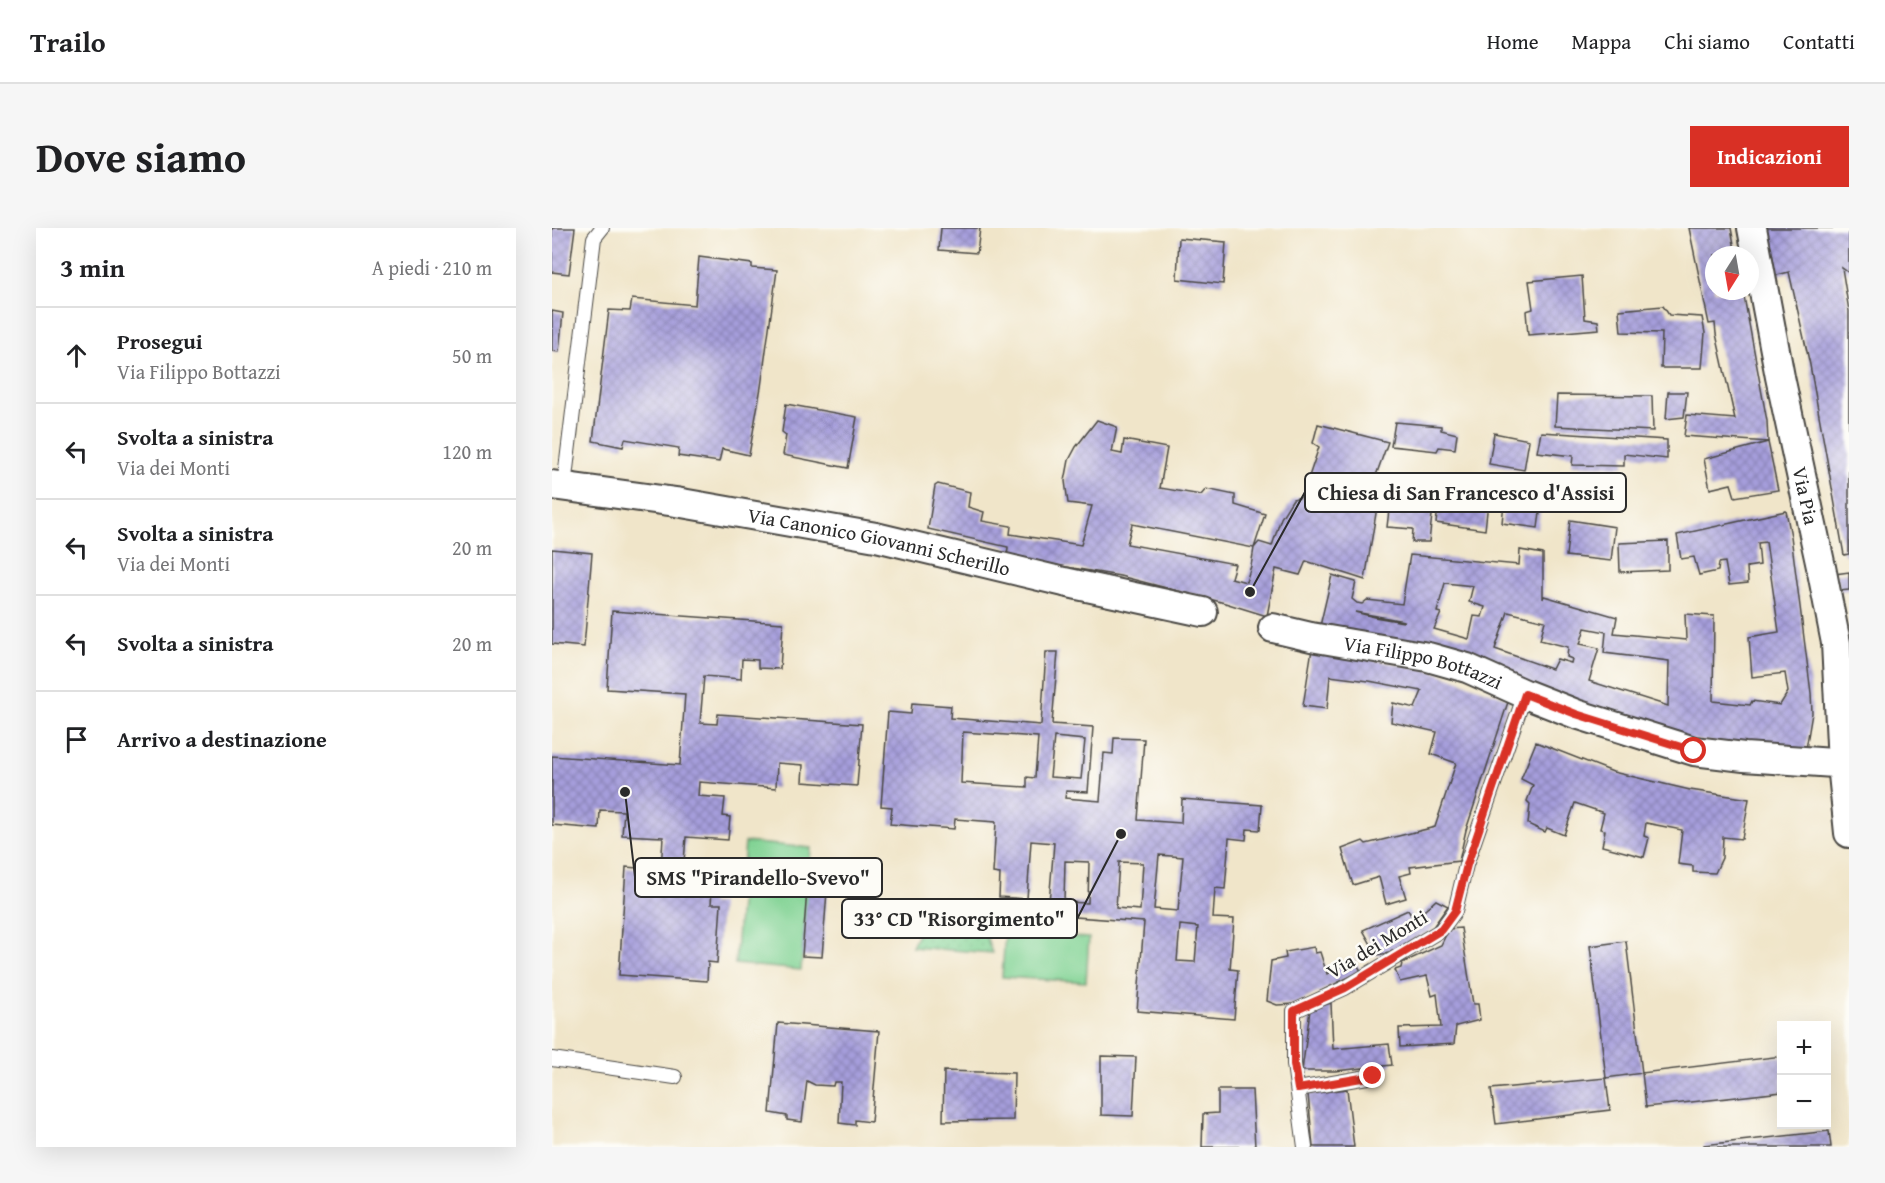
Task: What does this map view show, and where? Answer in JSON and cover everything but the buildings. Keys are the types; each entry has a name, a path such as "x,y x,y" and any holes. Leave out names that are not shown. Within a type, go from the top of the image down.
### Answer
{"street":[{"name":"Via Pia","path":"1752,228 1780,377 1836,643 1849,833"},
{"name":"Via Canonico Giovanni Scherillo","path":"558,486 676,502 876,537 1064,582 1203,612"},
{"name":"Via Filippo Bottazzi","path":"1273,627 1311,637 1428,657 1467,668 1576,714 1694,751 1846,764"}],"lane":[{"path":"558,486 594,238 602,228"},
{"name":"Via dei Monti","path":"1305,1147 1294,1064 1294,1011 1345,988 1441,930 1455,911 1467,865 1525,694"},
{"path":"552,1059 675,1077"},
{"path":"1298,1089 1373,1076"}],"green space":[{"path":"745,842 811,848 801,970 735,964"},
{"path":"946,911 967,915 978,922 992,953 912,947 922,926"},
{"path":"1005,933 1089,938 1086,982 1002,977"}],"place":[{"name":"Chiesa di San Francesco d'Assisi","path":"1250,592"},
{"name":"SMS \"Pirandello-Svevo\"","path":"625,792"},
{"name":"33° CD \"Risorgimento\"","path":"1121,834"}],"route":[{"path":"1373,1076 1298,1089 1294,1064 1294,1011 1345,988 1441,930 1455,911 1467,865 1525,694 1576,714 1694,751"}]}
